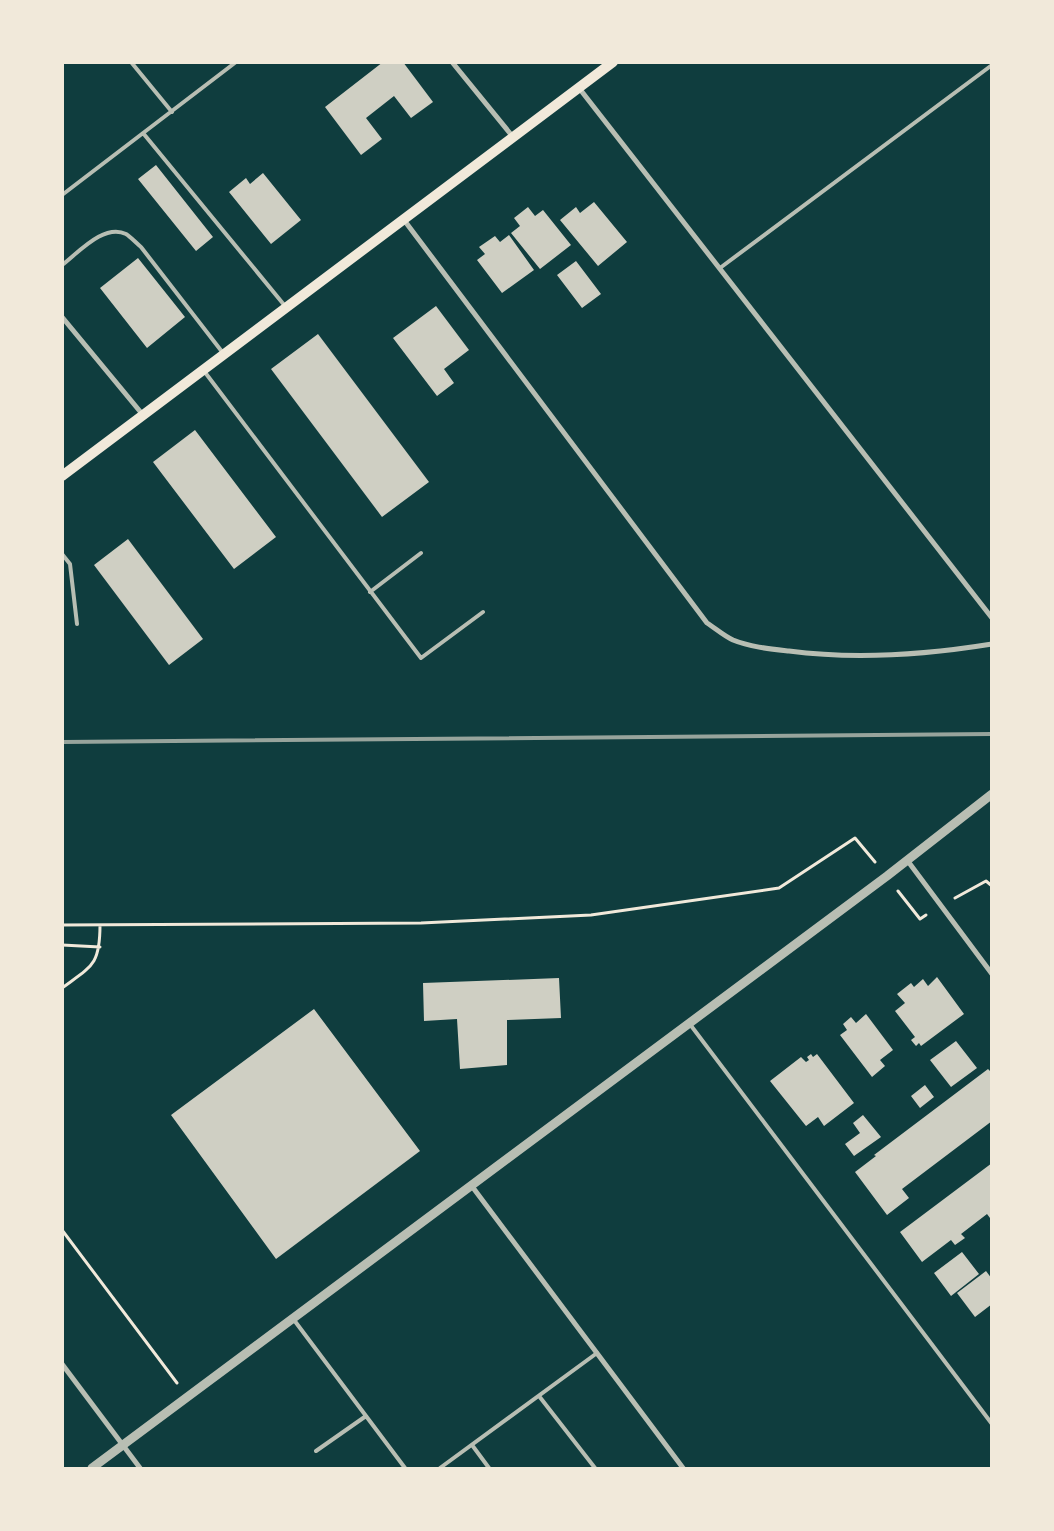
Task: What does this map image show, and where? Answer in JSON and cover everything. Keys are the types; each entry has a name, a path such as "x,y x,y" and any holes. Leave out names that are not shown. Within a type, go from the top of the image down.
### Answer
{"main road":[{"path":"62,476 613,62"}],"street":[{"path":"452,62 514,137"},
{"path":"579,88 992,618"},
{"path":"404,220 707,623 732,640 765,648 827,656 869,657 959,649 992,644"},
{"path":"62,317 144,415"},
{"path":"92,1468 294,1320 471,1185 887,876 992,794"},
{"path":"907,860 992,974"},
{"path":"471,1185 684,1468"},
{"path":"62,1364 140,1468"}],"lane":[{"path":"131,62 172,112"},
{"path":"62,195 236,62"},
{"path":"720,268 992,65"},
{"path":"143,133 287,308"},
{"path":"62,265 102,235 116,231 126,234 141,247 225,355"},
{"path":"204,370 421,658 484,612"},
{"path":"370,592 422,553"},
{"path":"62,554 70,564 77,624"},
{"path":"689,1023 992,1424"},
{"path":"294,1320 405,1468"},
{"path":"440,1468 597,1353"},
{"path":"539,1396 595,1468"},
{"path":"316,1451 366,1416"},
{"path":"472,1445 490,1468"}],"path":[{"path":"62,925 420,923 592,915 779,888 855,838 920,919 986,881 992,886"},
{"path":"62,988 93,966 100,947 100,925"},
{"path":"62,945 100,947"},
{"path":"62,1230 188,1397"}],"building":[{"path":"383,62 403,62 433,102 411,118 394,96 366,118 382,139 361,155 325,107"},
{"path":"156,165 213,237 196,251 138,179"},
{"path":"263,173 301,220 271,244 229,192 246,178 250,184"},
{"path":"594,202 627,242 598,266 560,220 576,207 580,213"},
{"path":"528,207 535,216 543,210 571,245 540,269 511,233 520,226 514,218"},
{"path":"509,235 534,270 502,293 477,260 485,254 479,247 495,236 500,242"},
{"path":"138,258 185,317 147,348 100,288"},
{"path":"576,261 601,294 582,308 557,275"},
{"path":"436,306 469,350 444,369 454,383 437,396 393,338"},
{"path":"318,334 429,482 382,517 271,369"},
{"path":"195,430 276,537 234,569 153,462"},
{"path":"128,539 203,639 169,665 94,565"},
{"path":"937,977 964,1014 921,1046 919,1043 916,1046 911,1040 915,1037 895,1011 905,1003 897,994 911,983 914,987 923,979 928,986"},
{"path":"559,978 561,1018 507,1020 507,1065 460,1069 457,1019 424,1021 423,983"},
{"path":"314,1009 420,1151 276,1259 171,1115"},
{"path":"866,1014 893,1050 880,1060 885,1066 872,1077 840,1035 847,1030 843,1024 851,1017 856,1023"},
{"path":"956,1041 977,1068 951,1087 930,1060"},
{"path":"811,1054 813,1057 817,1054 854,1103 824,1126 818,1117 806,1126 770,1081 801,1057 806,1062 809,1060 807,1057"},
{"path":"988,1069 992,1073 992,1121 902,1189 909,1198 887,1215 855,1172 876,1156 874,1155"},
{"path":"925,1085 934,1097 920,1108 911,1096"},
{"path":"863,1115 881,1137 854,1156 845,1144 860,1133 853,1123"},
{"path":"992,1163 992,1217 990,1218 987,1214 961,1234 965,1238 955,1245 951,1240 922,1262 900,1232"},
{"path":"962,1252 979,1274 951,1296 934,1273"},
{"path":"986,1271 992,1279 992,1304 975,1317 957,1293"}],"railway":[{"path":"62,742 992,734"}]}
